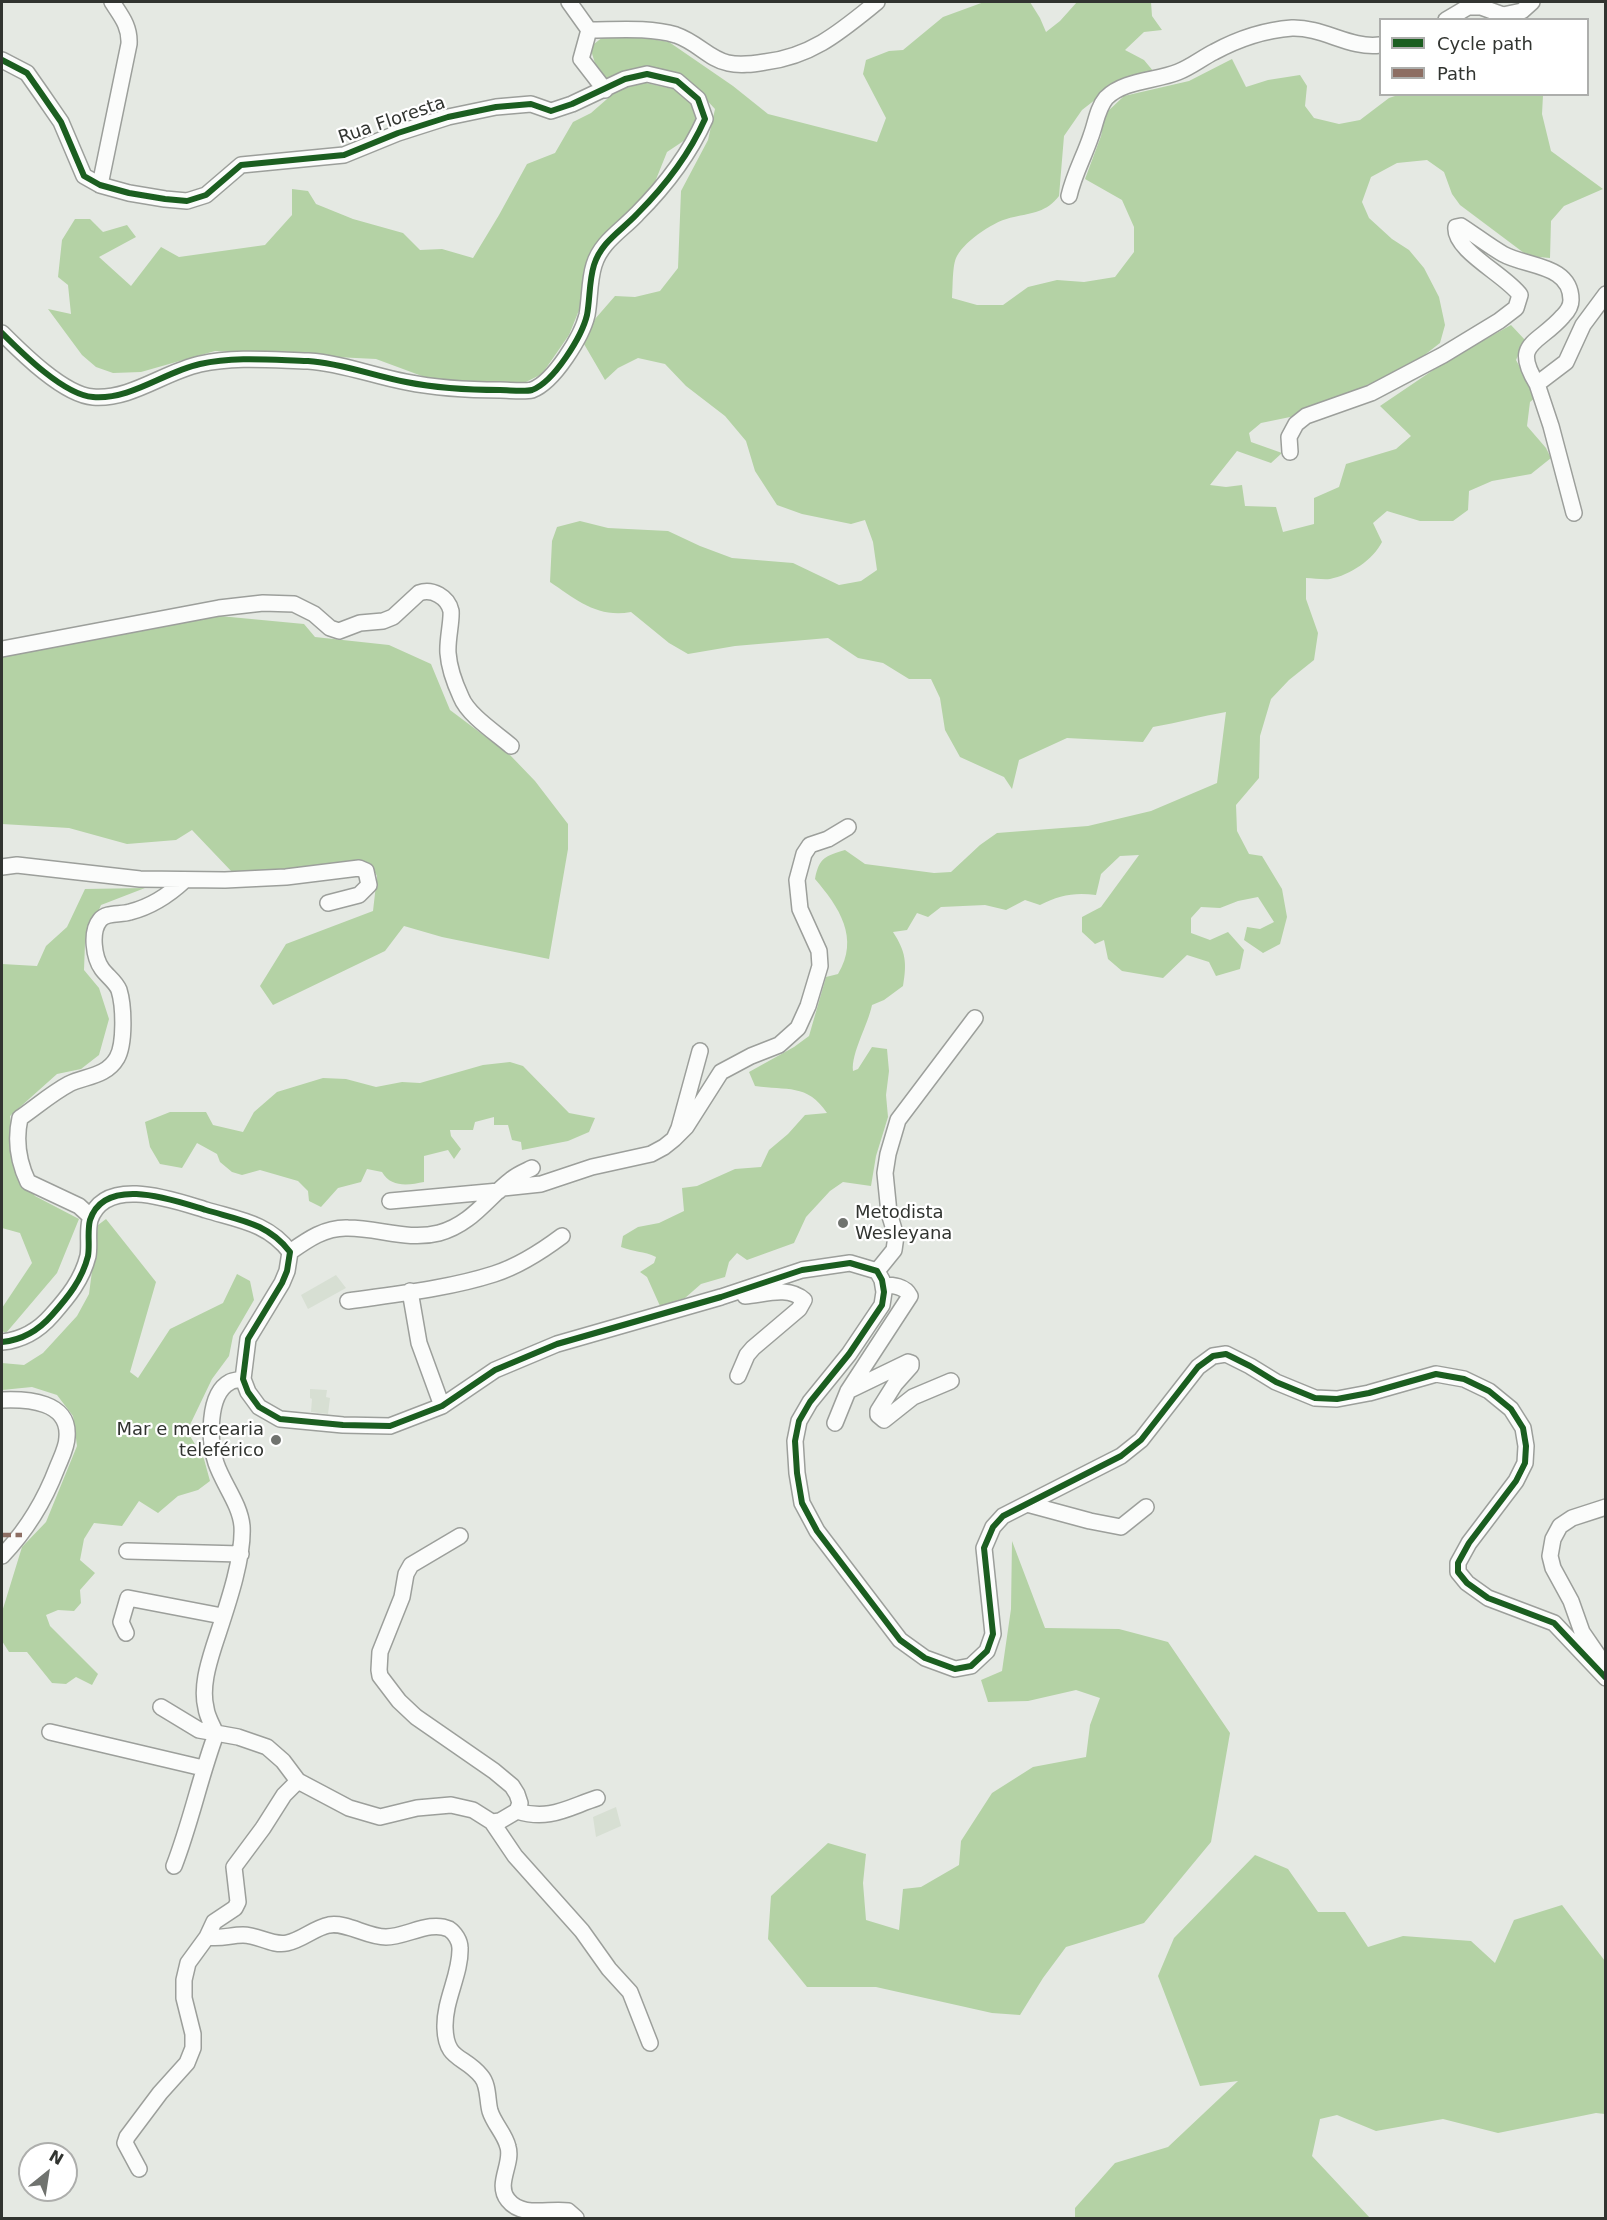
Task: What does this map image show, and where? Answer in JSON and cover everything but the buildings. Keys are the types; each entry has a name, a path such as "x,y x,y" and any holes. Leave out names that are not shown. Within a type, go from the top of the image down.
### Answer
{"street":[{"path":"100,185 129,44 127,24 112,2"},
{"path":"569,2 589,30"},
{"path":"589,30 647,30 675,34 695,42 709,55 728,63 750,64 786,60 809,51 836,35 877,2"},
{"path":"1450,18 1468,8 1481,7 1503,15 1522,11 1532,2"},
{"path":"1069,195 1073,177 1091,137 1099,109 1107,97 1126,86 1178,72 1216,50 1260,33 1294,28 1324,32 1367,47 1379,45"},
{"path":"589,30 581,59 605,90"},
{"name":"Rua Floresta","path":"2,60 27,73 61,123 84,176 100,185 129,193 188,201 206,195 241,165 344,155 398,133 448,117 496,107 531,104 552,111 605,90 625,79 647,74 677,81 698,99 705,119 696,140 671,177 636,215 605,243 594,265 586,317 570,351 554,373 532,390 470,390 406,382 364,371 312,362 231,360 199,364 122,395 91,397 60,384 31,361 2,333"},
{"path":"1290,452 1289,437 1296,424 1306,416 1371,393 1443,355 1516,308 1520,296 1513,285 1460,242 1455,231 1456,227 1461,226 1505,255 1544,266 1562,277 1570,291 1569,310 1529,346 1525,357 1551,426 1574,513"},
{"path":"1537,384 1566,362 1583,325 1605,294"},
{"path":"2,649 219,608 264,603 294,604 314,614 330,628 339,631 360,623 383,621 393,616 419,592 437,593 451,611 447,636 448,656 462,700 479,719 511,746"},
{"path":"390,1201 541,1184 592,1167 651,1154 674,1139 686,1127 722,1072 751,1056 779,1045 798,1028 808,1006 820,966 819,951 800,909 797,880 804,854 810,845 828,839 848,827"},
{"path":"2,867 17,866 140,879 185,880 286,877 359,868 366,871 369,885 359,895 328,903"},
{"path":"91,1217 79,1206 28,1182 16,1135 20,1118 70,1083 105,1071 117,1058 123,1016 118,989 100,966 94,941 95,928 100,919 107,915 131,912 171,892 185,880"},
{"path":"975,1018 898,1120 885,1173 889,1213 896,1236 894,1250 880,1278 882,1305 849,1354 810,1401 799,1421 795,1441 802,1503 817,1531 900,1640 925,1658 955,1669 971,1665 987,1651 993,1634 984,1548 993,1527 1003,1516 1121,1456 1141,1440 1198,1367 1213,1356 1226,1354 1250,1365 1276,1382 1315,1398 1337,1399 1369,1393 1437,1374 1464,1379 1489,1391 1511,1409 1523,1428 1526,1446 1525,1463 1516,1481 1469,1544 1458,1563 1458,1572 1467,1583 1488,1598 1554,1623 1605,1678"},
{"path":"674,1139 700,1052"},
{"path":"532,1168 512,1179 478,1212 460,1225 438,1233 421,1236 348,1228 332,1230 310,1237 290,1252 287,1271 282,1283 248,1339 243,1379 248,1392 259,1407 280,1419 343,1425 390,1426 442,1406 495,1370 557,1344 721,1298 802,1270 850,1263 900,1288 910,1296 848,1391 835,1423"},
{"path":"2,1342 12,1341 37,1329 76,1287 88,1256 91,1217 106,1201 125,1194 142,1193 177,1201 267,1230 281,1240 290,1252"},
{"path":"348,1301 495,1274 542,1251 562,1236"},
{"path":"410,1291 419,1343 442,1406"},
{"path":"721,1298 777,1292 794,1293 804,1300 799,1309 753,1348 747,1355 738,1376"},
{"path":"848,1391 910,1362 911,1366 894,1384 878,1411 878,1415 884,1420 913,1397 951,1381"},
{"path":"174,1866 193,1811 203,1768 216,1734 206,1710 204,1690 222,1616 241,1554 242,1524 216,1462 211,1441 213,1414 222,1389 231,1381 243,1379"},
{"path":"2,1400 26,1399 48,1404 63,1418 68,1436 48,1493 22,1536 2,1557"},
{"path":"1027,1504 1121,1527 1146,1507"},
{"path":"1605,1508 1572,1518 1560,1526 1553,1539 1550,1556 1553,1569 1571,1601 1582,1632 1605,1666"},
{"path":"460,1536 411,1565 406,1574 402,1597 378,1660 380,1676 399,1701 416,1717 494,1771 518,1794 520,1803 517,1811 500,1821 492,1822"},
{"path":"127,1551 241,1554"},
{"path":"126,1633 121,1622 128,1598 222,1616"},
{"path":"161,1707 200,1731 238,1737 267,1747 283,1761 298,1781 349,1808 380,1817 417,1808 452,1805 473,1810 492,1822 515,1857 575,1923 609,1969 630,1992 650,2043"},
{"path":"50,1732 203,1768"},
{"path":"139,2169 125,2143 127,2137 160,2093 187,2063 193,2048 193,2034 184,1998 184,1980 188,1963 207,1937 214,1922 235,1908 238,1902 234,1867 284,1795 298,1781"},
{"path":"517,1811 533,1816 546,1815 597,1798"},
{"path":"207,1937 222,1939 243,1935 275,1944 289,1943 329,1925 344,1926 366,1935 387,1937 407,1935 434,1927 448,1929 458,1937 460,1947 446,2007 446,2045 453,2054 483,2077 490,2112 508,2145 509,2152 503,2188 506,2199 524,2210 568,2211 576,2218"}],"shaded area":[{"path":"336,1275 346,1288 308,1309 301,1295"},
{"path":"310,1389 327,1390 326,1397 330,1398 328,1414 311,1412"},
{"path":"616,1807 621,1826 596,1837 593,1817"}],"green space":[{"path":"984,2 1030,2 1046,32 1060,21 1077,2 1151,2 1152,16 1162,30 1144,32 1125,50 1144,60 1154,72 1123,78 1082,110 1064,136 1059,196 1039,211 1006,219 990,226 961,250 955,260 953,270 952,298 977,305 1003,305 1028,287 1057,280 1084,282 1115,277 1134,252 1134,227 1122,200 1085,179 1101,136 1105,114 1124,96 1189,81 1232,59 1246,87 1268,80 1300,75 1307,86 1305,106 1314,118 1339,124 1360,120 1395,96 1543,96 1542,114 1551,151 1603,189 1564,206 1551,221 1550,258 1528,256 1460,205 1452,194 1444,172 1427,160 1397,163 1371,177 1362,202 1369,218 1392,239 1409,250 1424,268 1439,297 1445,325 1440,343 1409,367 1295,416 1261,423 1249,433 1251,442 1282,453 1271,463 1237,451 1210,485 1226,487 1242,485 1245,506 1276,507 1283,532 1314,524 1314,498 1339,487 1346,464 1396,449 1411,436 1380,406 1448,360 1511,325 1525,340 1516,360 1536,397 1530,402 1527,426 1546,448 1551,458 1531,474 1492,481 1469,491 1468,510 1453,521 1420,521 1387,511 1373,523 1382,542 1367,561 1338,577 1306,578 1306,599 1318,633 1314,660 1289,680 1271,699 1260,736 1259,778 1236,805 1237,831 1249,854 1262,856 1282,889 1287,917 1280,944 1263,953 1244,940 1247,927 1260,929 1274,922 1258,897 1220,908 1201,907 1191,918 1191,933 1210,940 1228,932 1244,950 1240,969 1216,976 1209,962 1187,955 1163,978 1122,971 1108,959 1104,940 1095,944 1082,932 1082,917 1101,907 1139,855 1120,856 1101,874 1096,895 1067,895 1040,905 1025,900 1006,910 985,905 941,907 928,917 917,913 907,930 893,932 901,946 904,958 903,986 884,1000 872,1005 853,1064 853,1071 858,1069 872,1047 887,1049 888,1117 876,1156 871,1186 843,1182 830,1191 806,1217 794,1243 747,1260 737,1253 729,1262 725,1277 701,1284 685,1298 660,1306 647,1277 640,1272 654,1263 656,1257 621,1247 623,1236 638,1227 659,1223 684,1211 682,1188 697,1186 735,1169 761,1167 769,1150 805,1115 827,1113 812,1097 796,1090 755,1086 749,1072 809,1036 826,977 838,974 844,961 847,936 844,924 832,901 815,879 824,858 845,850 865,864 934,873 951,872 980,845 997,833 1088,826 1151,811 1217,783 1226,712 1153,727 1143,742 1067,738 1019,760 1012,789 1004,777 960,757 945,730 940,698 931,679 909,679 883,663 858,658 828,638 735,646 688,654 669,643 631,612 598,610 550,582 552,541 557,527 580,521 608,528 668,531 732,558 793,563 839,585 861,581 877,570 873,542 865,520 851,524 802,514 777,505 755,471 746,441 725,416 686,386 665,364 638,358 618,368 605,380 584,344 595,319 615,296 635,297 660,291 678,268 681,191 708,140 715,109 689,81 648,70 609,80 598,73 590,47 603,37 628,35 669,42 733,86 768,114 877,142 886,118 863,74 866,60 889,51 903,50 943,17"},
{"path":"642,82 673,89 692,103 697,120 691,136 667,152 653,187 644,200 616,222 590,252 586,293 569,335 542,374 520,385 430,379 376,359 215,351 141,372 113,373 96,367 82,355 48,309 71,314 68,285 58,277 62,240 75,219 90,219 103,232 127,225 136,237 99,257 131,286 161,247 179,257 265,245 292,215 292,189 308,191 316,204 353,219 403,233 420,250 442,249 473,258 527,164 555,153 573,122 591,113 615,92"},
{"path":"209,615 304,624 315,637 389,645 431,664 450,710 510,755 535,781 568,824 568,849 549,959 442,937 404,926 385,951 273,1005 260,986 286,944 373,911 377,876 370,863 233,873 192,830 176,840 127,844 69,828 2,824 2,655"},
{"path":"145,888 101,905 85,943 84,970 99,988 109,1019 99,1055 81,1069 57,1074 10,1116 17,1172 35,1196 79,1219 57,1273 6,1333 2,1331 2,1308 32,1263 20,1233 2,1228 2,964 37,966 46,946 67,927 85,889"},
{"path":"510,1062 523,1066 569,1113 595,1118 589,1132 568,1141 522,1150 521,1142 512,1140 508,1125 494,1125 494,1117 475,1122 473,1130 450,1130 451,1136 461,1149 454,1159 448,1150 424,1156 424,1182 395,1183 382,1172 367,1169 361,1182 338,1188 321,1207 309,1201 308,1191 298,1181 260,1170 242,1175 232,1172 220,1162 217,1154 197,1143 182,1168 160,1164 150,1147 145,1122 170,1112 206,1112 213,1125 243,1132 254,1112 277,1092 323,1078 346,1079 376,1087 402,1082 420,1083 483,1065"},
{"path":"106,1219 156,1282 130,1372 138,1378 170,1329 223,1303 237,1274 250,1281 254,1300 233,1336 229,1356 212,1379 187,1431 204,1459 210,1481 198,1490 178,1496 158,1513 139,1501 122,1526 94,1523 84,1539 80,1560 95,1573 80,1590 81,1603 74,1611 58,1610 46,1615 50,1626 98,1674 92,1685 76,1677 66,1684 52,1683 27,1652 9,1652 2,1641 2,1612 22,1547 46,1522 77,1446 73,1416 57,1395 32,1387 2,1390 2,1363 24,1365 43,1353 77,1316 89,1294 98,1225"},
{"path":"1012,1541 1045,1628 1119,1629 1168,1642 1230,1733 1211,1842 1144,1923 1066,1947 1020,2015 992,2013 876,1987 807,1987 768,1939 771,1896 828,1843 866,1854 863,1883 866,1920 899,1930 903,1889 921,1887 959,1865 961,1841 992,1793 1033,1767 1086,1757 1090,1725 1100,1698 1076,1690 1028,1701 988,1702 981,1680 1002,1671 1011,1609"},
{"path":"1255,1855 1288,1869 1318,1912 1345,1912 1368,1947 1403,1936 1471,1941 1495,1963 1514,1920 1562,1905 1605,1961 1605,2114 1596,2113 1498,2133 1443,2119 1376,2131 1337,2115 1320,2119 1312,2156 1370,2218 1075,2218 1075,2208 1115,2163 1168,2147 1238,2081 1200,2086 1158,1976 1174,1938"}],"marked path":[{"path":"2,1535 22,1535"}],"cycle path":[{"path":"2,60 27,73 61,122 84,176 100,185 129,193 187,201 206,195 241,165 344,155 398,133 448,117 496,107 531,104 551,111 572,104 625,79 647,74 677,81 698,99 705,119 684,158 666,182 601,250 592,271 584,324 558,368 549,378 532,390 476,390 441,387 406,382 320,362 240,359 200,364 134,390 107,397 93,397 69,389 44,372 2,333"},
{"path":"2,1342 23,1337 36,1330 64,1302 74,1288 88,1256 90,1220 98,1206 110,1198 125,1194 160,1197 241,1220 272,1235 290,1252 287,1271 282,1283 248,1339 243,1379 248,1392 259,1407 280,1419 343,1425 390,1426 442,1406 495,1370 557,1344 721,1297 802,1270 850,1263 877,1271 882,1280 884,1292 882,1305 849,1354 810,1402 799,1421 795,1441 802,1503 817,1531 900,1640 925,1658 955,1669 971,1666 987,1651 993,1634 984,1548 993,1527 1003,1516 1121,1456 1141,1440 1198,1367 1213,1356 1226,1354 1276,1382 1315,1398 1337,1399 1369,1393 1436,1374 1464,1379 1489,1391 1511,1409 1523,1428 1526,1446 1525,1463 1516,1481 1469,1543 1458,1563 1458,1572 1467,1583 1488,1598 1554,1623 1606,1678"}],"place":[{"name":"Metodista Wesleyana","path":"843,1223"},
{"name":"Mar e mercearia teleférico","path":"276,1440"}]}
